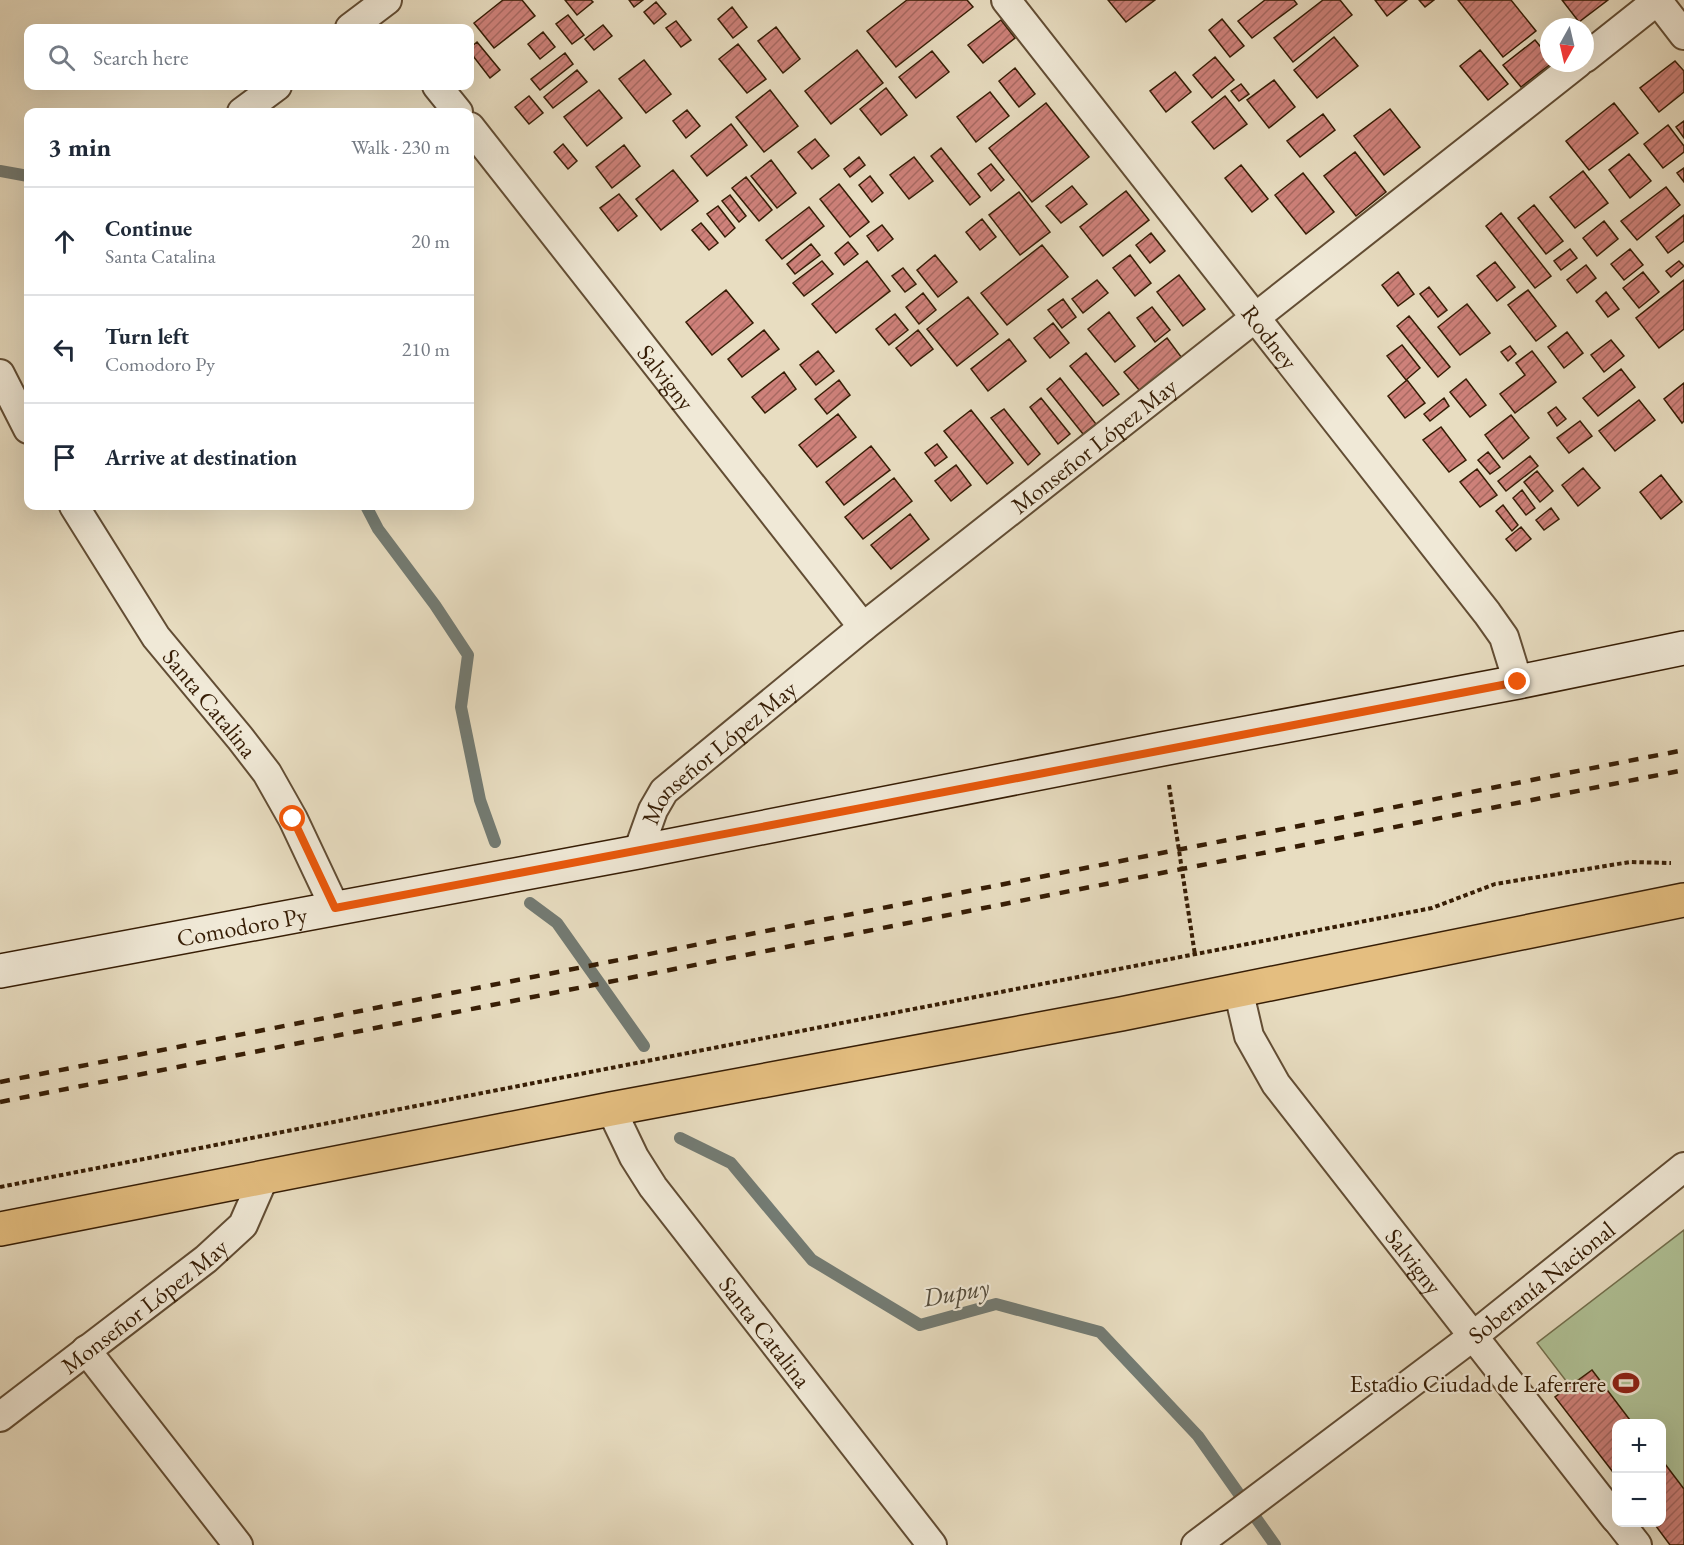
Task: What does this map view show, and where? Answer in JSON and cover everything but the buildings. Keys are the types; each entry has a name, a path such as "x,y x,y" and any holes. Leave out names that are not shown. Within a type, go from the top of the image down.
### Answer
{"main road":[{"name":"Comodoro Py","path":"0,971 638,852 1684,648"},
{"path":"0,1229 611,1109 1122,1014 1684,900"}],"street":[{"name":"Rodney","path":"1006,0 1487,613 1504,637 1518,682"},
{"path":"1594,51 1658,0 1684,34"},
{"path":"357,24 381,9"},
{"name":"Monseñor López May","path":"638,852 653,810 664,791 863,627 1567,72"},
{"path":"247,108 272,90"},
{"path":"440,90 455,108"},
{"name":"Salvigny","path":"474,132 863,627"},
{"path":"0,374 24,421"},
{"name":"Santa Catalina","path":"77,510 156,637 267,773 293,819 335,908"},
{"name":"Salvigny","path":"1238,989 1249,1036 1276,1084 1612,1513"},
{"name":"Santa Catalina","path":"611,1109 634,1157 653,1187 932,1545"},
{"name":"Soberanía Nacional","path":"1200,1542 1473,1337 1684,1167"},
{"name":"Monseñor López May","path":"0,1417 206,1259 243,1225 264,1177"},
{"path":"86,1350 238,1545"},
{"path":"1623,1527 1637,1545"}],"path":[{"path":"1162,749 1202,997"},
{"path":"0,1186 1432,908 1495,884 1630,862 1675,863"}],"green space":[{"name":"Estadio Ciudad de Laferrere","path":"1684,1230 1684,1533 1666,1509 1666,1419 1612,1419 1612,1441 1537,1343"}],"waterway":[{"path":"0,171 24,175"},
{"path":"368,510 378,529 435,605 468,655 461,707 480,800 495,842"},
{"path":"530,903 557,923 644,1046"},
{"name":"Dupuy","path":"680,1138 731,1163 812,1260 920,1325 996,1304 1100,1332 1198,1436 1275,1545"}],"railway":[{"path":"0,1082 1684,750"},
{"path":"0,1102 1684,770"}],"place":[{"name":"Estadio Ciudad de Laferrere","path":"1626,1383"}],"route":[{"path":"293,819 335,908 638,852 1518,682"}]}
